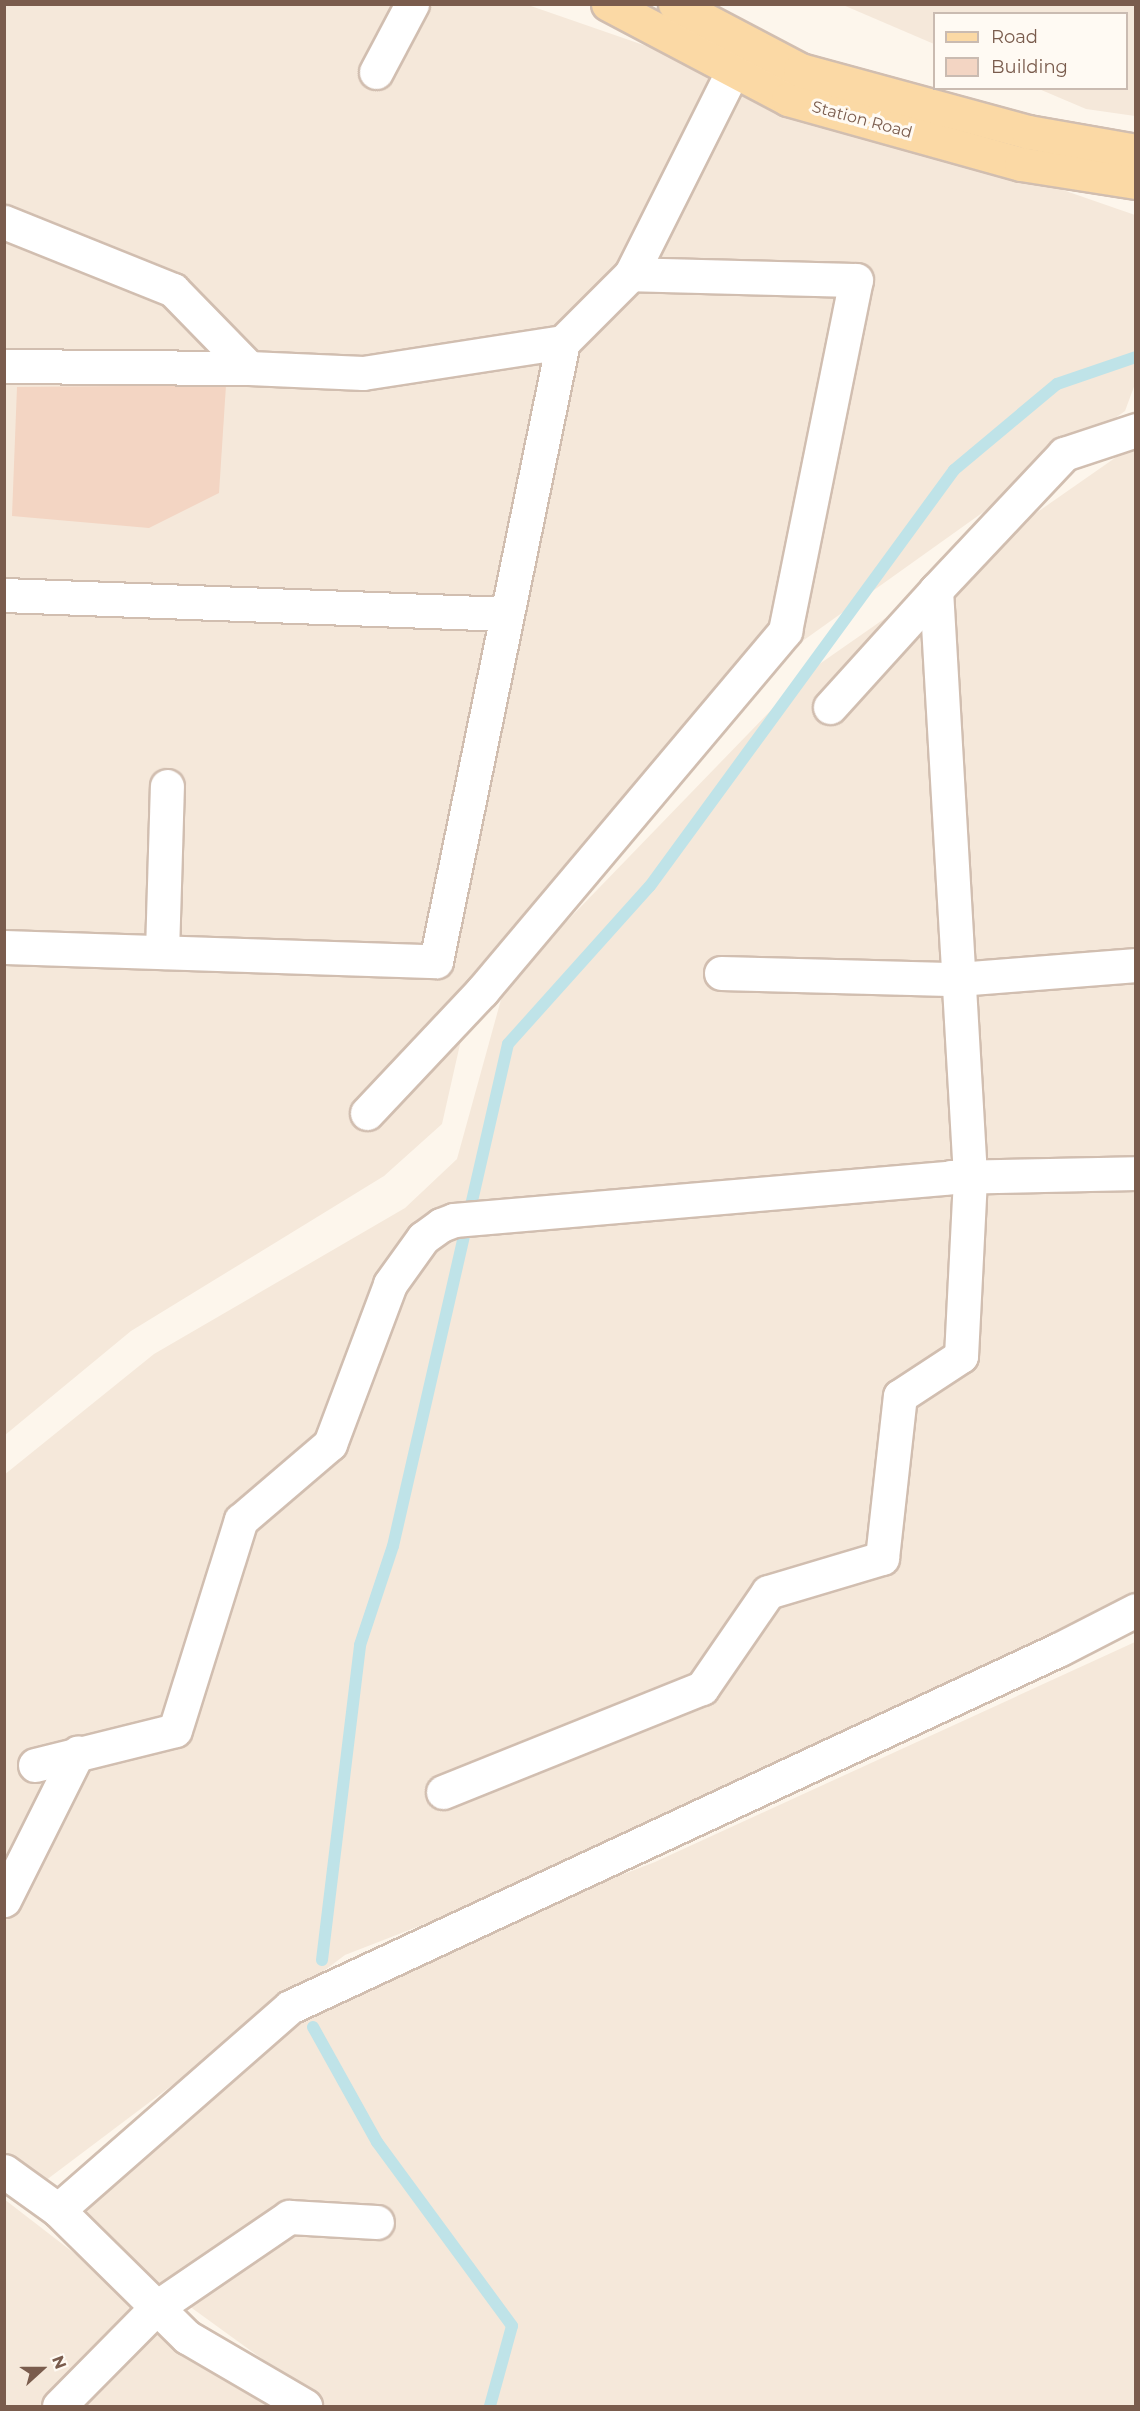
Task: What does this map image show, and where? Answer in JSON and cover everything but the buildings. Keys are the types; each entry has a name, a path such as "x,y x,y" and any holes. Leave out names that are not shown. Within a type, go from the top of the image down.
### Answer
{"main road":[{"name":"Station Road","path":"608,4 788,99 1021,164 1136,182"},
{"name":"Station Road","path":"675,4 800,70 1028,132 1136,151"}],"street":[{"path":"376,72 412,4"},
{"path":"4,947 436,961 563,342 631,274 733,70"},
{"path":"4,222 173,290 249,368"},
{"path":"367,1113 482,991 785,631 856,280 631,274"},
{"path":"4,366 249,368 363,373 563,342"},
{"path":"830,707 1064,454 1136,430"},
{"path":"442,1792 702,1688 768,1592 882,1558 900,1396 961,1356 970,1176 936,590"},
{"path":"4,596 507,614"},
{"path":"162,952 167,786"},
{"path":"721,973 958,979 1136,965"},
{"path":"35,1765 78,1752 176,1730 241,1520 330,1444 390,1284 423,1238 467,1220 970,1176 1136,1173"},
{"path":"58,2210 291,2007 1060,1649 1136,1610"},
{"path":"4,1900 78,1752"},
{"path":"4,2171 58,2210 187,2337 305,2406"},
{"path":"59,2406 157,2307 289,2217 377,2222"}],"shaded area":[{"path":"5,5 528,5 1135,215 1135,384 1125,411 797,645 477,969 442,1124 384,1176 131,1331 5,1435"},
{"path":"843,5 1135,5 1135,116 1086,109 1041,90 1128,90 1128,12 933,12 933,44"},
{"path":"1135,444 1135,1611 625,1846 345,1955 37,2187 4,2161 4,1475 154,1354 405,1208 457,1159 505,985 808,672"},
{"path":"1135,1642 1135,2406 327,2406 58,2211 359,1976 655,1862"},
{"path":"4,2199 122,2290 275,2406 5,2406"}],"waterway":[{"path":"322,1960 360,1645 393,1546 508,1044 650,886 954,470 1057,384 1136,357"},
{"path":"313,2027 377,2142 512,2326 490,2406"}]}
